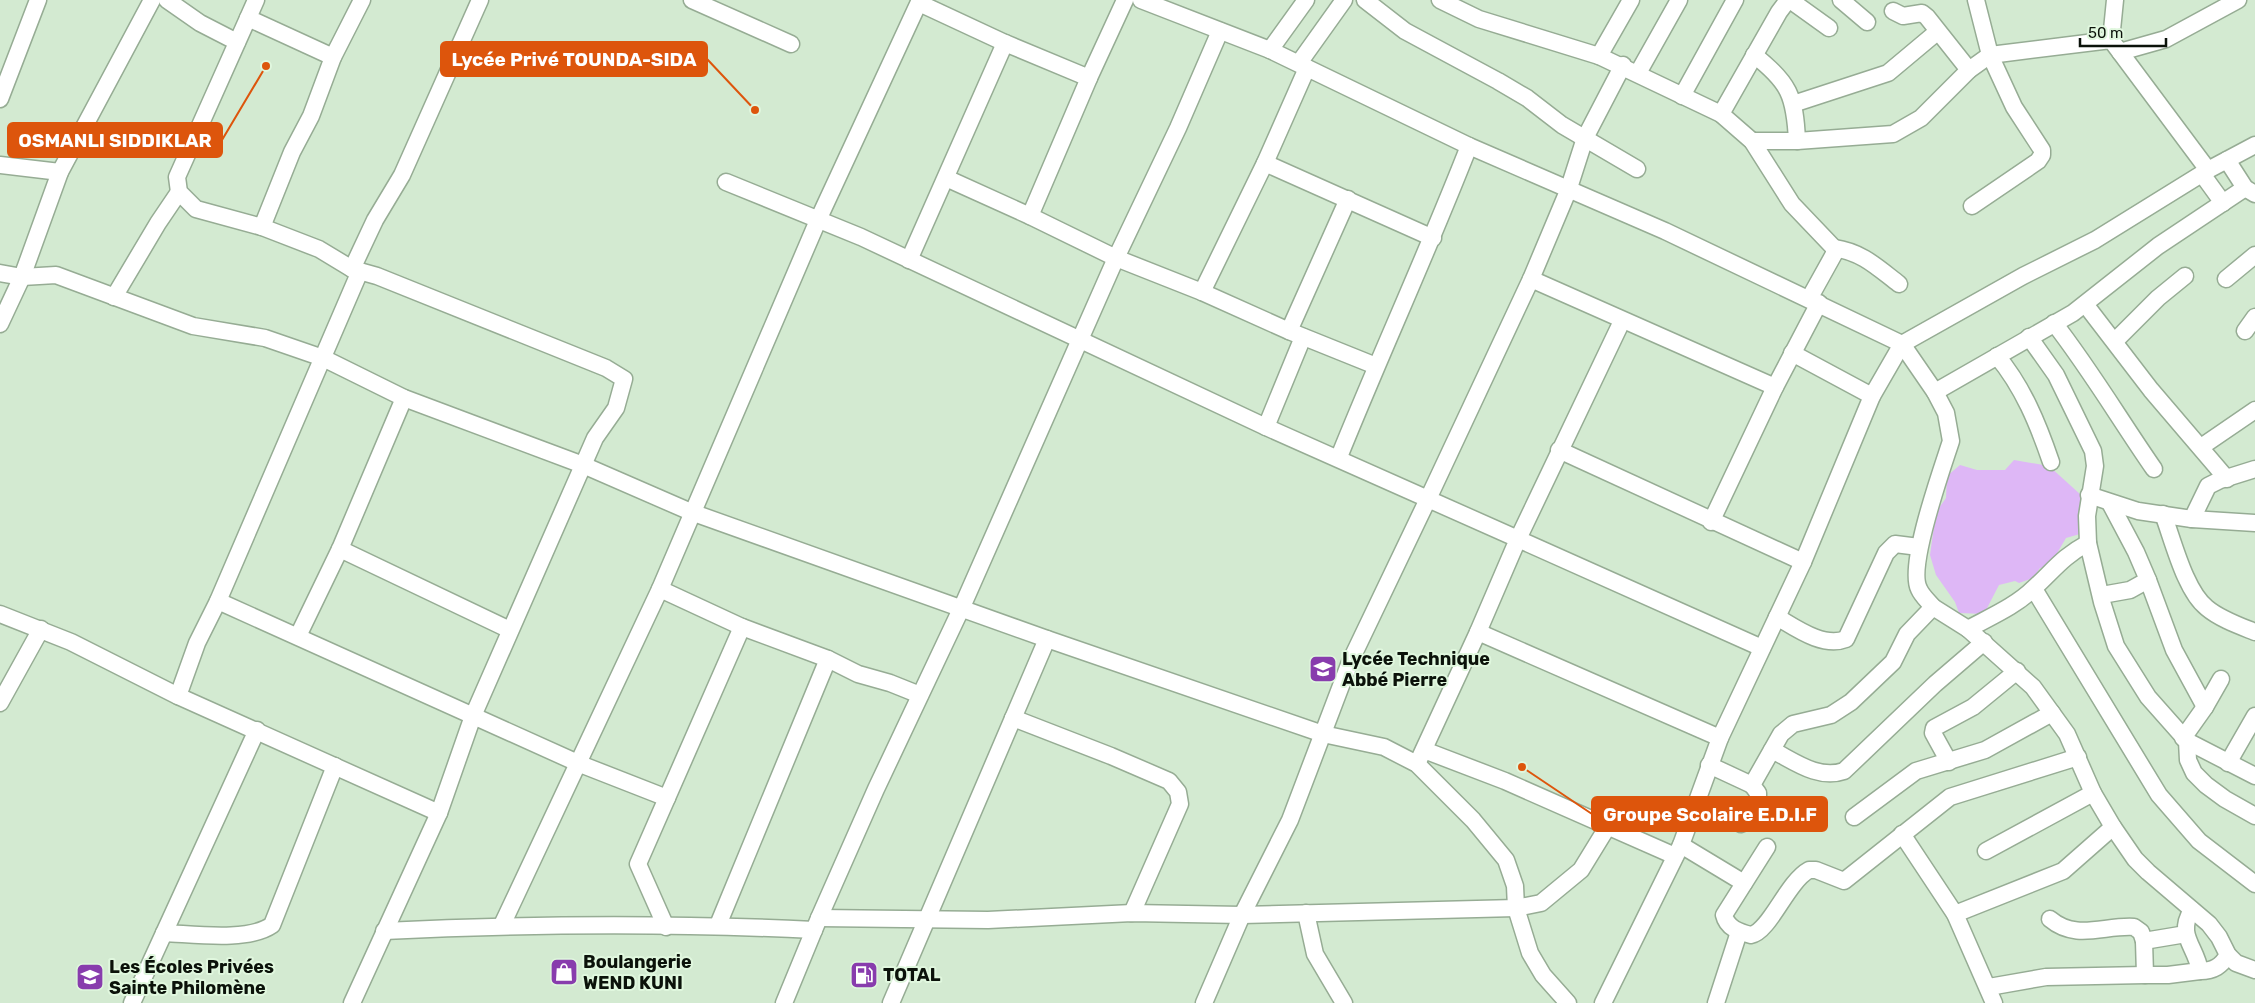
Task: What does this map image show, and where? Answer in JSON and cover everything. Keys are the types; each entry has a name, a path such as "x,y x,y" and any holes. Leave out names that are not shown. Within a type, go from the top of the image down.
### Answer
{"street":[{"path":"0,99 38,0"},
{"path":"0,324 22,277 60,172 152,0"},
{"path":"167,0 200,23 237,42"},
{"path":"256,0 177,177 179,192 196,209 262,227 318,249 356,270 606,368 624,379 616,408 595,438 473,716 439,814 352,1003"},
{"path":"262,227 292,152 311,116 333,57 362,0"},
{"path":"178,696 197,643 218,601 323,358 371,228 402,175 480,0"},
{"path":"692,0 791,44"},
{"path":"1030,216 1125,0"},
{"path":"1141,0 1270,50 1469,146 1568,191 1665,231 1902,344 1935,392 1946,413 1951,441 1920,548 1916,574 1918,589 1934,607 1968,629 2034,687 2067,734 2094,793 2113,827 2148,872 2214,931 2228,955 2236,963 2255,970"},
{"path":"1270,50 1306,0"},
{"path":"1202,292 1265,163 1303,66 1344,0"},
{"path":"1365,0 1405,31 1527,98 1562,125 1637,170"},
{"path":"1440,0 1479,18 1623,65 1721,114 1752,141 1792,204 1834,248 1858,254 1899,284"},
{"path":"1599,56 1631,0"},
{"path":"1638,73 1679,0"},
{"path":"1682,96 1735,0"},
{"path":"1721,114 1754,55 1789,0 1829,28"},
{"path":"1841,0 1867,22"},
{"path":"1972,206 2038,161 2042,155 2042,150 2014,107 1990,55 1976,0"},
{"path":"2115,0 2116,46 2205,172 2223,203"},
{"path":"1752,141 1797,141 1892,134 1903,130 1921,118 1969,70 1990,55 2116,46 2166,39 2238,0"},
{"path":"502,926 580,764 660,589 691,512 819,218 920,2 1005,43 1090,78"},
{"path":"1893,11 1903,16 1922,13 1969,70"},
{"path":"248,18 333,57"},
{"path":"784,1003 816,924 962,607 1116,258 1178,128 1220,31"},
{"path":"1793,104 1888,73 1937,32"},
{"path":"909,260 1005,43"},
{"path":"1754,55 1781,78 1793,104 1797,141"},
{"path":"1204,1003 1242,915 1290,820 1350,662 1531,279 1568,191 1585,138 1623,65"},
{"path":"1603,1003 1678,850 1720,738 1803,562 1872,396 1902,344 2024,276 2095,240 2205,172 2255,145"},
{"path":"1339,457 1376,366 1433,238 1469,146"},
{"path":"1935,392 2085,304 2158,246 2223,203 2250,191 2227,160"},
{"path":"1265,163 1433,238"},
{"path":"0,165 60,172"},
{"path":"946,178 1116,258 1202,292 1296,334 1376,366"},
{"path":"726,182 819,218 1266,427 1339,457 1428,499 1762,648"},
{"path":"114,297 158,223 179,192"},
{"path":"1266,427 1296,334 1348,199"},
{"path":"1711,522 1792,353 1834,254 1834,248"},
{"path":"2226,279 2255,255"},
{"path":"0,273 22,277 56,276 193,326 265,338 323,358 404,398 584,465 691,512 962,607 1047,639 1323,734 1384,747 1506,781 1608,826 1678,850 1744,883"},
{"path":"2115,341 2158,298 2185,276"},
{"path":"1531,279 1622,321 1775,387"},
{"path":"2085,304 2151,390 2227,479"},
{"path":"2245,332 2255,317"},
{"path":"1420,757 1478,632 1518,538 1622,321"},
{"path":"2054,322 2079,356 2105,398 2154,469"},
{"path":"2029,337 2056,375 2093,451 2095,466 2089,495 2088,544 2102,595 2106,619 2116,646 2148,697 2185,740 2255,776"},
{"path":"1792,353 1872,396"},
{"path":"1997,356 2013,376 2037,423 2051,462"},
{"path":"298,636 340,549 404,398"},
{"path":"2201,447 2255,410"},
{"path":"1559,450 1711,522 1803,562"},
{"path":"2192,519 2208,486 2220,480 2255,469"},
{"path":"2089,495 2138,511 2192,519 2255,523"},
{"path":"2110,503 2136,552 2174,650 2205,707"},
{"path":"2164,514 2192,589 2200,601 2208,609 2255,632"},
{"path":"1777,617 1805,634 1838,643 1846,639 1886,553 1895,544 1920,548"},
{"path":"1968,629 2014,604 2034,589 2066,556 2088,544"},
{"path":"340,549 510,630"},
{"path":"2102,595 2130,590 2148,580"},
{"path":"660,589 742,627 828,658 858,674 890,683 920,695"},
{"path":"2034,589 2159,795 2199,841 2255,884"},
{"path":"218,601 580,764 667,798"},
{"path":"1752,785 1781,734 1793,724 1831,715 1851,702 1893,662 1907,634 1934,607"},
{"path":"0,614 71,642 178,696 257,730 439,814"},
{"path":"666,927 638,864 742,627"},
{"path":"0,703 41,629"},
{"path":"1478,632 1720,738"},
{"path":"891,1003 1047,639"},
{"path":"1772,750 1811,770 1835,774 1844,771 1935,684 1984,642"},
{"path":"718,925 828,658"},
{"path":"1948,762 1933,733 1934,728 1973,707 2017,671"},
{"path":"2221,679 2185,740 2186,749 2191,766 2206,786 2255,816"},
{"path":"1854,817 1916,771 1985,750 2052,713"},
{"path":"2228,763 2255,716"},
{"path":"1013,718 1169,781 1178,792 1180,804 1132,913"},
{"path":"132,1003 257,730"},
{"path":"1420,757 1506,860 1515,886 1516,908 1530,953 1543,975 1568,1003"},
{"path":"1767,847 1724,915 1728,924 1740,932 1750,935 1764,928 1776,906 1804,872 1816,870 1844,881 1950,797 2078,757"},
{"path":"164,933 248,934 263,931 272,925 335,766"},
{"path":"1709,766 1752,785 1758,793 1758,798 1741,824"},
{"path":"1986,851 2094,793"},
{"path":"384,931 502,926 666,927 816,924 927,919 988,920 1132,913 1242,915 1516,908 1540,903 1581,870 1608,826"},
{"path":"1955,914 2064,871 2113,827"},
{"path":"1902,834 1955,914 1989,986 1994,1003"},
{"path":"2192,910 2185,925 2186,934 2200,971"},
{"path":"1306,913 1318,961 1344,1003"},
{"path":"2050,919 2059,926 2069,930 2091,932 2134,927 2141,932 2144,941 2145,975"},
{"path":"1716,1003 1740,932"},
{"path":"2144,941 2186,934"},
{"path":"1989,986 2046,977 2168,975 2216,969 2228,955"}],"shaded area":[{"path":"2014,460 2049,466 2081,495 2080,534 2066,538 2049,567 2040,568 2033,578 2019,583 2015,581 1999,585 1984,614 1959,613 1955,602 1936,575 1930,555 1936,512 1946,498 1947,476 1960,465 1977,470 2005,470"}],"place":[{"name":"OSMANLI SIDDIKLAR","path":"266,66"},
{"name":"Lycée Privé TOUNDA-SIDA","path":"755,110"},
{"name":"Lycée Technique Abbé Pierre","path":"1323,669"},
{"name":"Groupe Scolaire E.D.I.F","path":"1522,767"},
{"name":"Boulangerie WEND KUNI","path":"564,972"},
{"name":"TOTAL","path":"864,975"},
{"name":"Les Écoles Privées Sainte Philomène","path":"90,977"}]}
